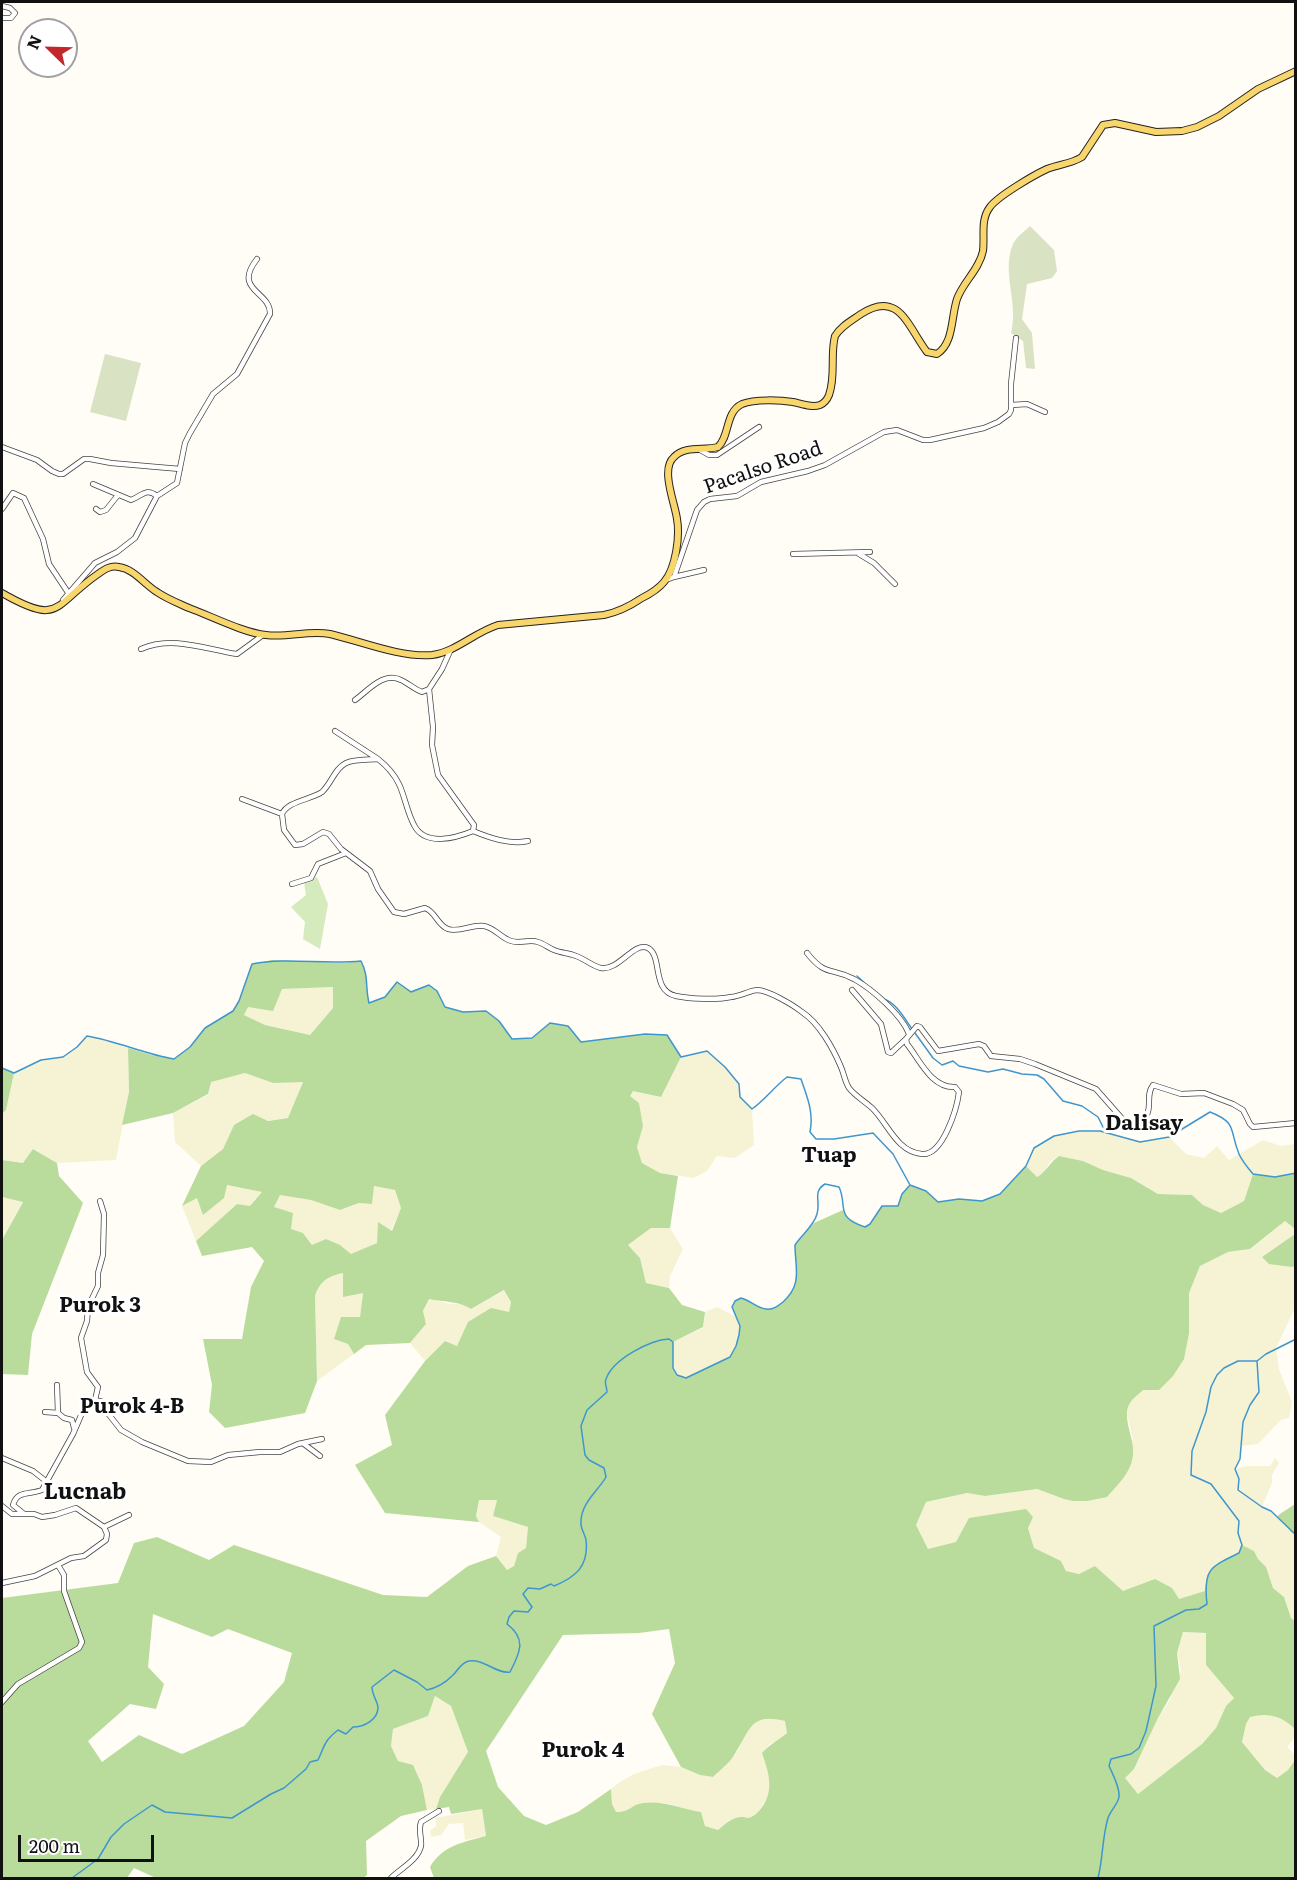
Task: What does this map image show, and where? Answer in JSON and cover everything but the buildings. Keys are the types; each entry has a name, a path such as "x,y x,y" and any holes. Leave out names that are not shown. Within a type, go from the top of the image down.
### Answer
{"main road":[{"path":"2,593 30,608 56,609 105,569 120,567 129,570 155,591 174,602 263,635 328,634 418,654 441,653 489,627 498,625 615,613 646,596 666,580 675,558 679,534 668,468 670,461 679,453 697,449 712,449 722,444 733,413 743,404 791,402 818,406 824,404 831,389 835,336 840,329 869,309 882,305 897,310 904,316 927,352 937,354 943,350 953,321 957,299 979,263 983,250 983,225 990,207 999,198 1048,169 1082,157 1104,125 1115,123 1156,132 1182,131 1197,127 1219,116 1258,89 1296,71"}],"street":[{"path":"2,6 10,8 15,14 11,18 2,18"},
{"path":"56,609 94,563 117,552 135,537 157,496 177,483 187,438 208,400 237,374 270,314 269,305 252,289 249,283 252,268 258,259"},
{"path":"1016,338 1011,384 1012,405 1027,404 1045,412"},
{"name":"Pacalso Road","path":"674,577 694,516 704,502 717,497 737,496 761,482 825,465 884,432 897,430 923,440 930,440 984,428 1010,414 1012,405"},
{"path":"697,449 710,455 717,455 759,427"},
{"path":"2,447 38,460 59,474 84,459 180,469"},
{"path":"93,484 131,500 150,491 157,496"},
{"path":"2,509 13,493 24,498 43,539 49,564 69,594"},
{"path":"96,509 100,512 106,510 118,495"},
{"path":"793,554 870,552"},
{"path":"859,554 879,567 895,584"},
{"path":"666,580 704,570"},
{"path":"141,649 158,642 237,654 263,635"},
{"path":"355,700 380,681 391,678 402,680 422,692 429,689 451,649"},
{"path":"429,689 433,727 432,745 438,775 474,825 473,831"},
{"path":"335,731 378,759 393,774 414,825 421,833 441,840 473,831 496,840 519,843 528,841"},
{"path":"378,759 347,762 342,765 324,790 287,807 282,814 284,830 295,845 303,844 320,833 329,834 346,853 370,871 378,889 391,908 399,914 425,908 433,912 443,926 449,930 484,926 495,930 510,941 539,942 553,950 577,956 599,968 613,967 637,949 647,948 652,951 664,989 676,996 729,998 757,990 778,998 798,1008 810,1018 832,1050 850,1090 874,1110 889,1132 908,1148 922,1154 930,1152 945,1136 959,1092 955,1087 947,1087 938,1083 928,1074 896,1013 854,979 823,969 807,953"},
{"path":"242,799 282,814"},
{"path":"292,884 311,878 318,864 346,853"},
{"path":"852,990 881,1024 888,1052 891,1053 917,1026 938,1051 980,1044 991,1056 1020,1059 1087,1085 1101,1093 1114,1112 1126,1123 1136,1124 1146,1116 1149,1109 1150,1087 1155,1084 1181,1094 1204,1093 1233,1104 1243,1110 1253,1127 1296,1123"},
{"path":"26,1515 13,1505 14,1499 19,1494 42,1491 82,1413 95,1400 98,1388 87,1372 85,1350 81,1338 87,1320 88,1307 98,1286 98,1274 103,1255 104,1214 100,1201"},
{"path":"57,1386 58,1413"},
{"path":"95,1400 103,1402 106,1411 121,1430 142,1442 188,1461 211,1461 228,1455 280,1452 298,1444 322,1439"},
{"path":"45,1412 58,1413 72,1420 73,1434"},
{"path":"304,1444 320,1456"},
{"path":"2,1458 33,1471 47,1482"},
{"path":"2,1506 12,1515 34,1514 42,1517 76,1508 104,1527 107,1534 106,1539 84,1556 71,1558 35,1575 2,1583"},
{"path":"104,1527 129,1515"},
{"path":"2,1702 18,1684 79,1648 82,1642 64,1592 64,1575 58,1565"},
{"path":"391,1878 419,1851 421,1822 439,1810"}],"shaded area":[{"path":"333,987 333,1008 310,1035 265,1025 244,1015 248,1007 282,989"},
{"path":"87,1036 106,1039 128,1048 129,1092 116,1160 57,1163 34,1149 23,1163 2,1160 2,1114 6,1110 14,1073 41,1060 63,1057"},
{"path":"707,1051 739,1084 740,1097 752,1109 754,1145 735,1158 717,1156 707,1171 694,1178 660,1173 642,1163 637,1147 643,1126 639,1103 629,1096 633,1091 661,1097 681,1057"},
{"path":"245,1073 273,1083 303,1081 289,1118 234,1125 223,1149 201,1166 175,1142 173,1113 208,1095 210,1082"},
{"path":"1079,1131 1100,1131 1140,1142 1169,1137 1186,1154 1204,1158 1217,1146 1229,1160 1263,1140 1281,1146 1295,1144 1295,1173 1275,1177 1253,1174 1244,1201 1221,1213 1203,1205 1192,1195 1158,1194 1131,1178 1103,1170 1083,1161 1059,1156 1051,1161 1043,1173 1037,1177 1026,1166 1034,1148 1054,1136"},
{"path":"227,1185 262,1192 250,1206 237,1204 196,1241 182,1206 197,1197 204,1215"},
{"path":"373,1186 395,1190 401,1208 391,1231 377,1243 351,1255 340,1245 312,1245 303,1233 291,1230 274,1207 280,1194 311,1200 340,1210 359,1203 372,1204"},
{"path":"2,1197 23,1201 2,1240"},
{"path":"1285,1221 1295,1229 1295,1234 1262,1257 1295,1266 1295,1308 1276,1348 1279,1369 1292,1402 1289,1418 1281,1420 1258,1444 1241,1446 1240,1459 1235,1469 1247,1466 1270,1466 1275,1458 1279,1463 1272,1475 1272,1483 1262,1507 1271,1511 1295,1535 1295,1621 1291,1619 1284,1597 1273,1588 1266,1567 1254,1551 1242,1545 1239,1553 1216,1564 1205,1591 1179,1600 1122,1592 1095,1566 1079,1574 1066,1571 1061,1561 1034,1549 1028,1527 928,1549 916,1525 926,1502 967,1493 985,1496 1037,1489 1064,1499 1133,1440 1127,1414 1129,1404 1189,1333 1189,1293 1200,1266 1228,1252 1251,1249"},
{"path":"651,1228 670,1228 683,1249 670,1276 669,1288 646,1283 640,1258 628,1245"},
{"path":"343,1272 363,1292 360,1317 335,1339 348,1344 354,1354 317,1381 315,1296 319,1284"},
{"path":"505,1290 511,1302 509,1312 457,1346 445,1341 425,1361 410,1343 426,1324 423,1311 429,1299 451,1304 464,1304 471,1309"},
{"path":"717,1307 736,1317 740,1326 736,1346 730,1357 686,1378 677,1375 673,1368 673,1342 703,1328 705,1312"},
{"path":"479,1500 497,1500 493,1516 528,1527 526,1548 518,1553 514,1566 506,1571 496,1556 501,1537 479,1522 476,1516"},
{"path":"1183,1632 1206,1633 1206,1665 1234,1698 1226,1706 1216,1728 1202,1744 1138,1794 1124,1778 1134,1769 1158,1718 1169,1701 1181,1670 1177,1653"},
{"path":"435,1696 451,1706 468,1753 440,1797 436,1809 427,1810 422,1785 398,1761 391,1746 393,1729 428,1716"},
{"path":"1263,1713 1279,1716 1295,1729 1295,1737 1287,1747 1295,1755 1295,1760 1288,1770 1277,1778 1265,1770 1242,1742 1250,1716"},
{"path":"769,1717 785,1721 787,1733 780,1740 770,1744 762,1753 770,1781 770,1792 757,1814 749,1818 729,1820 718,1830 705,1826 701,1812 671,1804 642,1803 625,1812 616,1812 612,1804 611,1789 620,1782 634,1774 662,1765 681,1767 700,1775 713,1777 736,1754 745,1734 755,1721"},
{"path":"482,1809 486,1836 465,1840 463,1823 449,1824 441,1835 431,1837 430,1831 436,1826 436,1818"}],"green space":[{"path":"1030,226 1054,250 1057,271 1052,278 1027,284 1022,319 1032,333 1035,369 1026,368 1023,341 1011,333 1013,310 1009,277 1010,255 1014,241"},
{"path":"105,354 141,363 126,421 90,412"},
{"path":"317,877 328,904 320,949 303,939 305,922 291,907 306,895 304,883"},
{"path":"272,960 342,963 361,961 365,972 369,1003 385,997 397,982 411,991 429,985 437,991 445,1007 463,1012 486,1011 499,1021 512,1039 532,1038 550,1023 568,1026 581,1042 645,1034 667,1035 681,1057 661,1097 633,1091 630,1096 639,1103 643,1126 637,1147 642,1163 660,1173 678,1176 670,1228 651,1228 628,1245 640,1258 646,1283 669,1288 682,1305 705,1312 703,1327 673,1342 673,1368 677,1375 685,1378 730,1357 736,1346 740,1326 732,1307 735,1301 741,1298 769,1309 783,1302 789,1295 796,1282 795,1245 814,1223 843,1210 848,1218 865,1227 870,1224 882,1206 898,1206 902,1194 910,1185 926,1191 938,1202 959,1199 982,1201 1000,1194 1026,1166 1037,1177 1059,1156 1083,1161 1103,1170 1131,1178 1158,1194 1192,1195 1203,1205 1221,1213 1244,1201 1253,1174 1275,1177 1295,1173 1295,1229 1285,1221 1250,1249 1228,1252 1200,1266 1189,1293 1189,1333 1184,1359 1173,1376 1159,1390 1143,1390 1130,1403 1127,1415 1133,1448 1132,1460 1124,1477 1107,1497 1073,1501 1037,1489 985,1496 967,1493 926,1502 916,1525 928,1549 956,1542 969,1518 1026,1509 1033,1517 1028,1528 1034,1548 1061,1561 1066,1571 1079,1574 1095,1566 1123,1591 1155,1579 1172,1588 1179,1599 1205,1591 1211,1570 1239,1553 1242,1545 1254,1551 1266,1567 1273,1588 1284,1597 1291,1618 1295,1621 1295,1729 1274,1716 1250,1717 1242,1742 1265,1770 1277,1778 1288,1770 1295,1760 1295,1878 434,1878 430,1867 441,1854 470,1840 486,1836 482,1809 451,1814 449,1807 436,1809 440,1797 468,1752 451,1706 435,1696 428,1716 393,1729 391,1746 398,1761 413,1765 422,1785 427,1810 401,1816 366,1841 367,1875 363,1878 156,1878 134,1868 127,1878 2,1878 2,1598 118,1583 134,1543 157,1537 209,1560 234,1545 383,1595 427,1597 468,1566 496,1556 507,1570 514,1566 518,1553 526,1548 528,1527 493,1516 497,1500 479,1500 476,1516 479,1522 385,1513 355,1465 392,1445 385,1415 425,1361 445,1341 457,1346 468,1322 491,1308 509,1312 511,1302 504,1290 471,1309 456,1303 429,1299 423,1311 426,1324 410,1343 366,1345 354,1354 348,1344 334,1339 341,1317 360,1317 363,1293 343,1297 343,1273 333,1276 322,1283 315,1296 317,1381 305,1413 225,1428 209,1412 212,1385 203,1339 242,1339 251,1287 264,1261 252,1247 202,1256 196,1241 237,1204 250,1206 262,1192 227,1185 224,1198 203,1215 197,1198 182,1206 201,1166 223,1149 234,1125 253,1114 268,1121 288,1118 303,1082 273,1083 245,1073 211,1082 208,1094 173,1113 122,1125 129,1092 128,1048 174,1059 190,1047 205,1028 233,1011 239,1001 252,964","holes":["333,987 333,1008 310,1035 265,1025 244,1015 248,1007 273,1011 282,989","374,1186 395,1190 401,1208 392,1231 378,1222 377,1243 351,1254 340,1245 326,1239 312,1245 303,1233 291,1229 293,1213 274,1207 280,1195 311,1200 340,1210 359,1203 372,1204","153,1614 212,1637 228,1629 292,1653 284,1682 244,1726 182,1754 139,1735 102,1762 88,1741 130,1704 156,1709 164,1684 148,1667","669,1629 675,1663 652,1714 681,1767 700,1775 713,1777 731,1759 753,1724 765,1719 785,1721 787,1733 762,1753 769,1787 766,1800 759,1811 749,1818 738,1817 718,1830 705,1826 701,1812 665,1804 643,1803 616,1812 612,1804 611,1789 578,1812 546,1825 524,1816 498,1787 486,1751 563,1635 639,1633","1183,1632 1206,1633 1206,1665 1234,1698 1226,1706 1216,1728 1202,1744 1138,1794 1125,1778 1134,1769 1158,1718 1180,1679 1177,1653"]},
{"path":"2,1068 14,1073 6,1110 2,1114"},
{"path":"33,1149 57,1163 59,1176 83,1203 32,1334 28,1375 2,1374 2,1240 23,1202 2,1197 2,1160 23,1163"},
{"path":"1295,1234 1295,1266 1269,1264 1262,1257"},
{"path":"1295,1504 1295,1535 1277,1516"}],"waterway":[{"path":"2,1068 14,1073 41,1060 63,1057 87,1036 174,1059 190,1047 205,1028 233,1011 239,1001 252,964 279,961 361,961 365,972 369,1003 385,997 397,982 411,992 429,985 437,991 445,1007 463,1012 486,1011 499,1021 512,1039 532,1038 550,1023 568,1026 581,1042 645,1034 667,1035 681,1057 707,1051 739,1084 740,1097 752,1109 787,1077 801,1079 808,1098 810,1132 816,1139 834,1139 873,1133 893,1154 910,1185 926,1191 938,1202 959,1199 982,1201 1000,1194 1026,1166 1034,1148 1054,1136 1079,1131 1100,1131 1140,1142 1169,1137 1210,1112 1229,1124 1240,1157 1253,1174 1275,1177 1296,1173"},
{"path":"857,976 869,987"},
{"path":"883,999 896,1007 912,1029"},
{"path":"915,1033 933,1058 942,1065 953,1061 959,1066 988,1072 1003,1069 1037,1075 1044,1079 1063,1101 1082,1106 1098,1117 1106,1133"},
{"path":"72,1878 98,1859 111,1837 124,1824 152,1805 165,1812 232,1818 284,1788 306,1769 310,1762 318,1760 327,1740 338,1730 346,1734 353,1727 362,1726 376,1716 378,1707 372,1687 394,1670 427,1690 443,1683 461,1665 469,1661 480,1662 500,1671 510,1672 517,1659 520,1646 517,1635 507,1624 509,1617 514,1611 528,1612 532,1607 523,1594 528,1588 540,1589 551,1584 554,1586 569,1579 583,1564 586,1540 581,1526 582,1515 587,1503 606,1477 604,1468 589,1460 585,1455 581,1426 587,1410 607,1392 605,1381 616,1364 643,1347 669,1339 673,1342 673,1368 677,1375 686,1378 730,1357 736,1346 740,1326 732,1307 735,1301 741,1298 759,1307 771,1309 783,1302 793,1289 796,1282 795,1245 815,1218 821,1187 825,1184 839,1187 846,1215 855,1223 865,1227 870,1224 882,1206 898,1206 902,1194 910,1185"},
{"path":"1098,1878 1108,1818 1119,1797 1109,1766 1111,1759 1131,1754 1139,1748 1146,1731 1156,1686 1154,1626 1186,1610 1199,1609 1207,1604 1208,1576 1215,1566 1239,1553 1242,1545 1238,1533 1239,1521 1211,1484 1191,1475 1192,1451 1206,1412 1211,1387 1217,1375 1224,1368 1238,1361 1257,1361 1296,1339"},
{"path":"1257,1361 1259,1392 1250,1405 1243,1422 1240,1459 1235,1469 1239,1479 1238,1490 1271,1511 1296,1535"}],"district":[{"name":"Dalisay","path":"1144,1124"},
{"name":"Tuap","path":"829,1156"},
{"name":"Purok 3","path":"100,1306"},
{"name":"Purok 4-B","path":"132,1407"},
{"name":"Lucnab","path":"85,1493"},
{"name":"Purok 4","path":"583,1751"}]}
